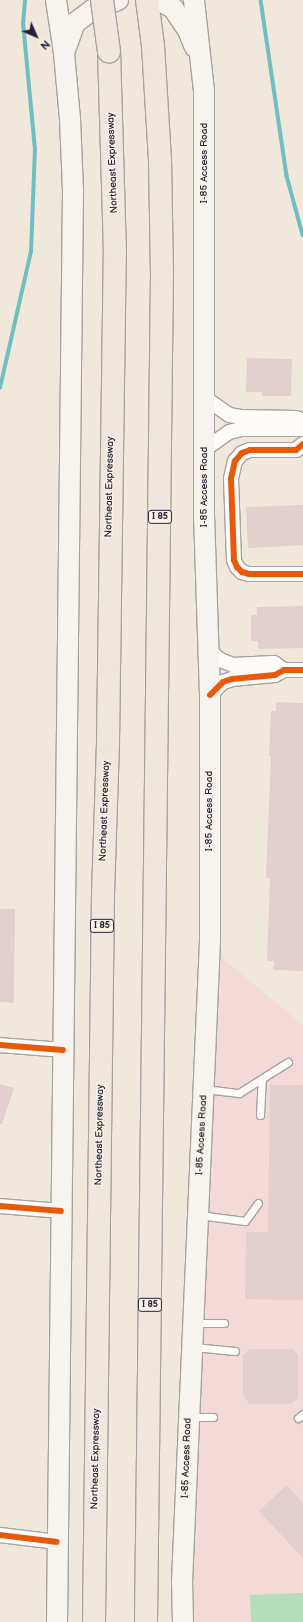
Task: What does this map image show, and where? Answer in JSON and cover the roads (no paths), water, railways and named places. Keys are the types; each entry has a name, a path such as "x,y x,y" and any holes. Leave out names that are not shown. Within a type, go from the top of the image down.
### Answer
{"highway":[{"name":"Northeast Expressway","path":"94,1622 103,894 108,740 115,253 109,52 102,0"},
{"name":"I 85","path":"146,1622 162,282 160,160 153,46 147,0"}],"main road":[{"path":"64,53 76,24 92,10 118,0"},
{"path":"159,0 173,8 188,30 202,61"},
{"name":"I-85 Access Road","path":"183,1622 182,1582 210,941 210,695 204,518 204,91 202,61 194,0"},
{"path":"56,1622 73,191 64,53 57,10"}],"street":[{"path":"205,398 229,415 260,423 285,424 303,421"},
{"path":"205,450 229,432 260,423"},
{"path":"285,424 303,429"},
{"path":"303,444 296,450 250,450 242,453 235,461 232,480 234,560 237,567 242,572 249,574 303,574"},
{"path":"209,651 226,664 275,675 284,670 303,670"},
{"path":"210,695 223,682 239,678 252,670"},
{"path":"0,1045 63,1050"},
{"path":"0,1206 61,1211"},
{"path":"0,1535 57,1542"}],"lane":[{"path":"204,1088 239,1093 288,1062"},
{"path":"260,1115 262,1079"},
{"path":"198,1215 245,1221 258,1203"},
{"path":"193,1323 224,1323"},
{"path":"192,1347 235,1351"},
{"path":"189,1418 213,1417"}],"waterway":[{"path":"0,388 31,252 35,150 23,24 25,0"},
{"path":"261,0 287,176 303,235"}]}
